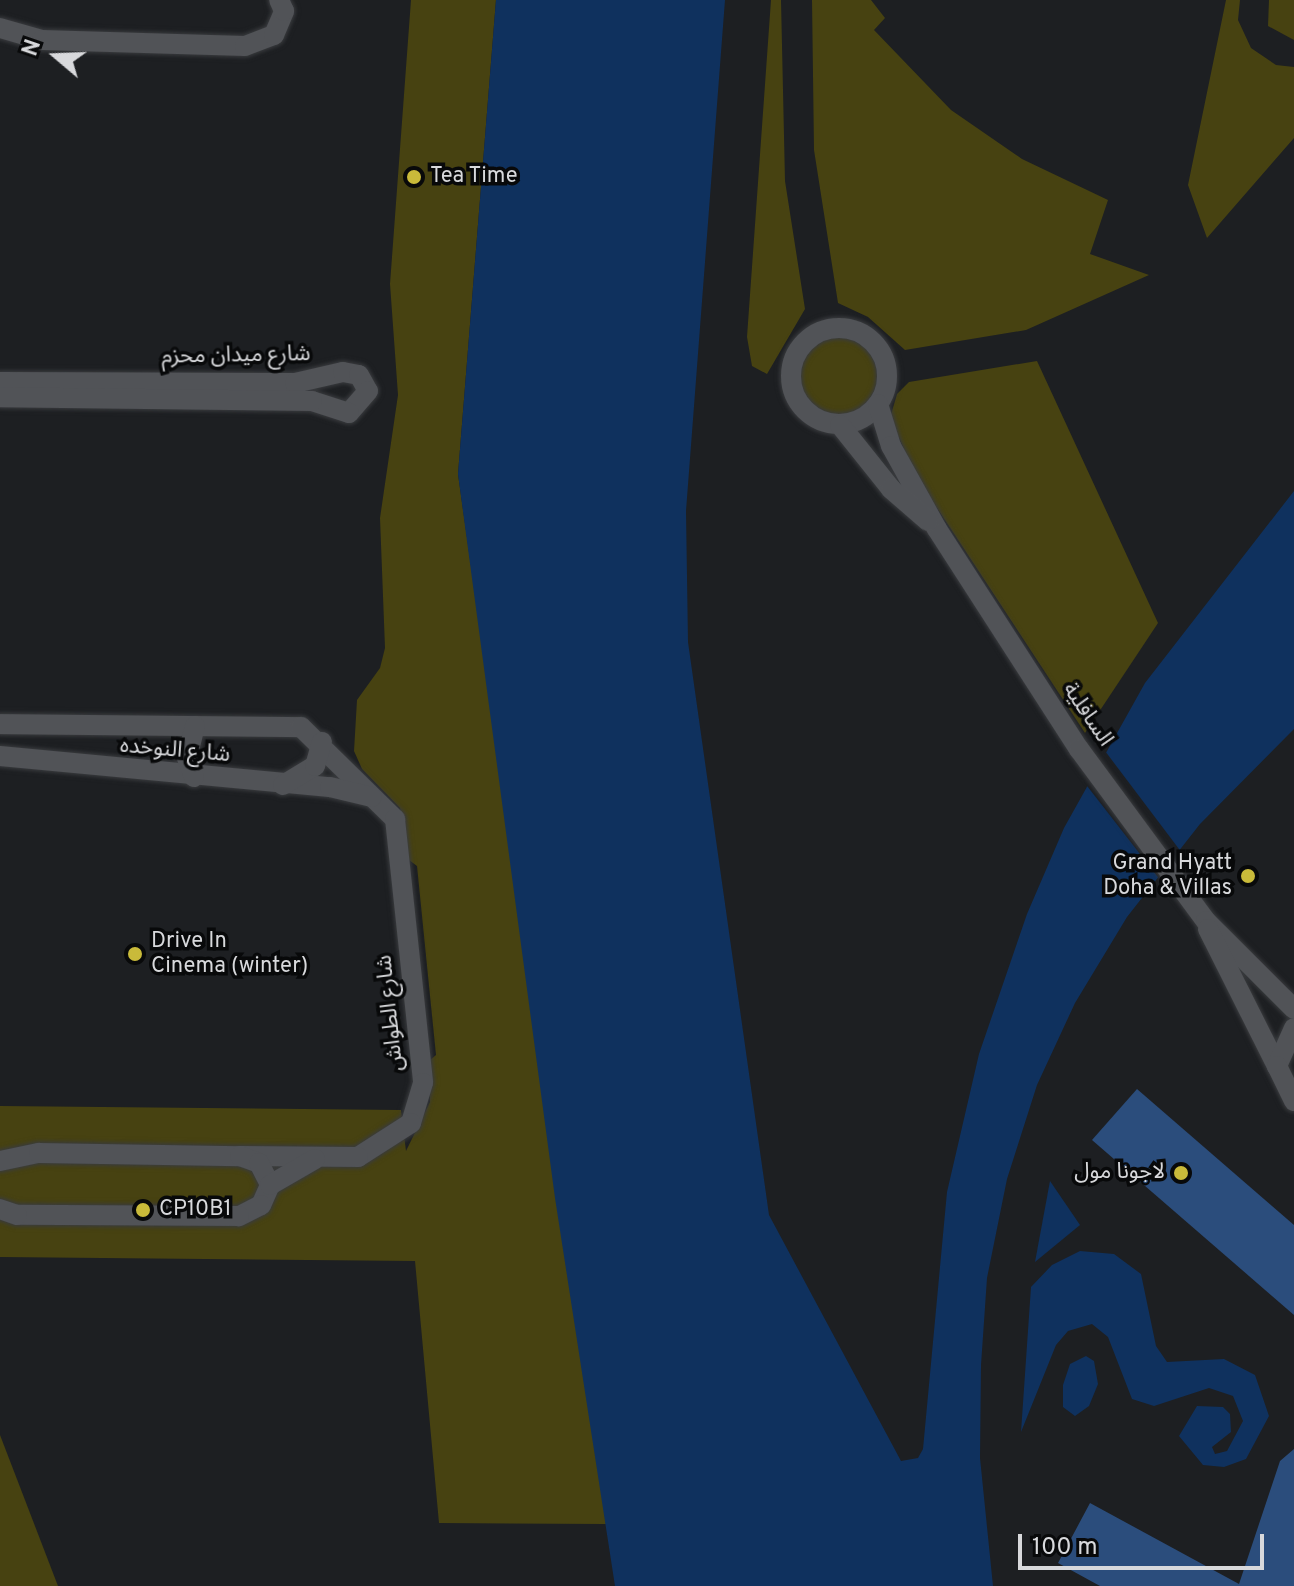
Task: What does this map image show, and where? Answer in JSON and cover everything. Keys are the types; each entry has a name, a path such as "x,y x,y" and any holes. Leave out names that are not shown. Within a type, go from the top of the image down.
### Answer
{"street":[{"path":"0,28 42,40 245,46 274,35 284,11 279,0"},
{"path":"849,329 877,347 887,375 878,404 861,419 840,425 809,415 792,387 793,362 816,334 849,329"},
{"name":"شارع ميدان محزم","path":"0,382 295,383 343,372 359,375 368,391 349,413 312,401 0,397"},
{"name":"السافلية","path":"878,404 891,446 937,529 1079,749 1206,921 1294,1009"},
{"name":"السافلية","path":"840,425 891,489 937,529"},
{"name":"شارع النوخده","path":"0,724 301,727"},
{"path":"194,777 187,758 195,726"},
{"name":"شارع الطواش","path":"0,1161 39,1153 358,1157 379,1148 411,1123 419,1103 421,1063 397,830 379,799 322,742 301,727"},
{"path":"283,785 315,766 322,742"},
{"name":"شارع النوخده","path":"0,756 283,785"},
{"path":"283,785 340,788 379,799"},
{"name":"السافلية","path":"1206,921 1213,948 1294,1101"},
{"path":"1277,1066 1294,1028"},
{"path":"240,1156 259,1163 270,1185"},
{"name":"شارع الطواش","path":"0,1209 17,1215 239,1216 261,1205 270,1185 297,1164 319,1158"}],"shaded area":[{"path":"411,0 496,0 458,474 606,1524 439,1523 415,1261 0,1257 0,1106 401,1110 406,1151 430,1102 429,1061 436,1055 417,866 409,860 400,808 362,769 354,751 357,700 380,668 385,648 380,518 398,395 390,284"},
{"path":"771,0 781,0 785,181 805,309 767,374 752,366 747,337"},
{"path":"812,0 871,0 885,18 874,30 951,110 1022,159 1108,200 1090,254 1149,275 1026,330 905,350 868,317 838,303 814,150"},
{"path":"1226,0 1240,0 1238,20 1251,48 1276,65 1294,67 1294,138 1207,238 1188,185"},
{"path":"1269,0 1294,0 1294,40 1268,26"},
{"path":"838,337 853,340 870,354 877,376 874,391 860,408 838,415 823,412 806,398 799,376 802,361 816,344"},
{"path":"1037,361 1158,623 1085,733 918,479 890,418 897,394 909,382"},
{"path":"0,1435 58,1586 0,1586"}],"water":[{"path":"496,0 725,0 686,511 688,642 769,1215 901,1461 918,1458 923,1449 947,1192 979,1054 1027,914 1064,828 1145,683 1294,491 1294,729 1200,824 1127,917 1075,1003 1037,1085 1007,1179 987,1278 981,1365 980,1458 993,1586 615,1586 555,1198 458,474"},
{"path":"1050,1181 1080,1225 1035,1262"},
{"path":"1080,1251 1114,1254 1141,1274 1156,1346 1167,1362 1224,1359 1255,1375 1269,1416 1246,1459 1224,1467 1203,1465 1179,1436 1197,1406 1223,1407 1230,1414 1231,1432 1212,1447 1215,1454 1227,1451 1243,1421 1233,1396 1209,1388 1154,1406 1132,1399 1108,1337 1092,1324 1068,1331 1056,1345 1021,1432 1031,1287 1052,1265"},
{"path":"1086,1356 1094,1361 1098,1384 1089,1406 1075,1416 1063,1407 1063,1385 1070,1364"}],"pier":[{"path":"1102,747 1182,853 1161,881 1084,782"}],"building":[{"name":"لاجونا مول","path":"1137,1089 1294,1225 1294,1315 1092,1140"},
{"path":"1294,1449 1294,1586 1100,1586 1058,1563 1090,1503 1239,1584 1280,1461"}],"place":[{"name":"Tea Time","path":"414,177"},
{"name":"Grand Hyatt Doha & Villas","path":"1248,876"},
{"name":"Drive In Cinema (winter)","path":"135,954"},
{"name":"لاجونا مول","path":"1181,1173"},
{"name":"CP10B1","path":"143,1210"}]}
